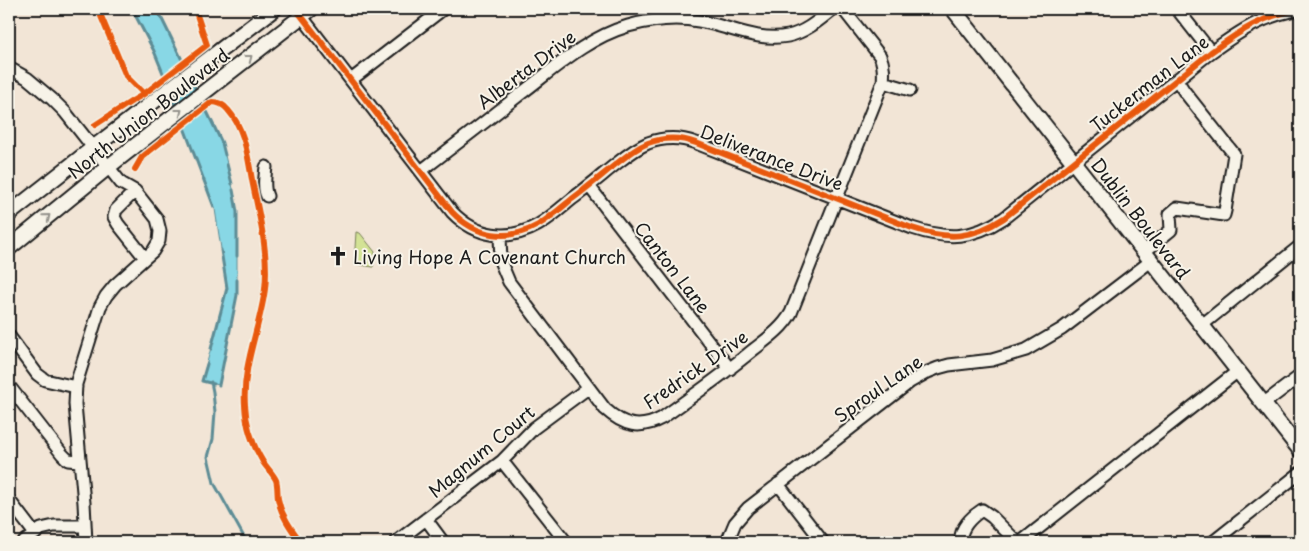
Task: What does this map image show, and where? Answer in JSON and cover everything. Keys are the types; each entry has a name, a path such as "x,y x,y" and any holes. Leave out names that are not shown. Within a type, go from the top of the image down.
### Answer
{"main road":[{"name":"North Union Boulevard","path":"9,214 274,9"},
{"name":"Dublin Boulevard","path":"953,9 1300,450"},
{"name":"North Union Boulevard","path":"9,248 108,167 210,88 303,11"}],"street":[{"path":"351,80 443,9"},
{"name":"Alberta Drive","path":"421,171 577,50 612,31 656,20 688,20 752,34 777,37 798,33 833,9"},
{"path":"843,9 880,56 883,63 883,82 910,90"},
{"path":"1177,9 1211,52"},
{"name":"Tuckerman Lane","path":"1074,162 1211,52 1247,27 1294,9"},
{"name":"Deliverance Drive","path":"303,11 351,80 452,212 460,220 478,231 510,235 537,226 640,147 660,139 684,138 938,236 962,236 994,225 1074,162"},
{"path":"9,68 27,78 65,112 120,183 135,192 156,218 160,231 159,241 153,250 115,286 106,296 100,307 76,387 75,404 86,542"},
{"name":"Sproul Lane","path":"727,542 735,523 748,508 918,377 944,366 992,360 1016,354 1062,329 1148,256 1172,230 1170,214 1177,208 1224,215 1234,154 1177,80"},
{"name":"Fredrick Drive","path":"500,235 501,262 508,282 605,409 612,416 630,424 646,425 654,422 730,369 776,332 787,320 883,82"},
{"path":"266,167 265,193 267,196"},
{"name":"Canton Lane","path":"589,186 730,369"},
{"path":"135,192 116,210 114,216 118,224 145,258"},
{"path":"1202,325 1300,246"},
{"path":"9,336 37,374 45,380 76,387"},
{"path":"1021,542 1238,371"},
{"path":"1264,404 1300,376"},
{"path":"9,386 62,454 68,460 79,461"},
{"name":"Magnum Court","path":"396,542 502,460 534,428 588,388"},
{"path":"502,460 566,542"},
{"path":"1213,542 1300,473"},
{"path":"778,484 823,542"},
{"path":"9,500 35,534"},
{"path":"960,542 971,518 982,510 992,517 1017,542"},
{"path":"426,519 443,542"},
{"path":"24,542 41,529 54,526 85,526"}],"green space":[{"path":"356,232 360,233 375,252 373,267 354,264"}],"water":[{"path":"132,9 157,9 222,143 235,197 237,212 237,295 219,385 202,381 227,288 215,209 154,51"}],"waterway":[{"path":"132,9 154,51 167,83"},
{"path":"157,9 184,64"},
{"path":"191,79 198,94"},
{"path":"172,96 176,109"},
{"path":"201,99 222,143 225,155"},
{"path":"180,117 214,207"},
{"path":"227,164 232,184"},
{"path":"233,190 237,212 237,256"},
{"path":"211,349 227,288 221,250"},
{"path":"219,385 237,295 237,280"},
{"path":"207,364 202,381 214,384"},
{"path":"211,382 215,412 213,439 208,457 214,483 246,542"}],"cycle path":[{"path":"98,9 126,76 144,94"},
{"path":"95,125 144,94 207,45 195,9"},
{"path":"296,9 452,212 471,227 482,232 504,235 515,234 538,225 635,150 654,141 672,138 696,143 912,228 948,236 970,234 1004,218 1222,44 1242,31 1275,15 1300,9"},
{"path":"135,169 142,157 212,102 223,105 239,127 248,156 261,224 266,263 263,304 246,375 245,405 247,420 256,448 276,480 281,511 301,542"}],"place":[{"name":"Living Hope A Covenant Church","path":"338,256"}]}
